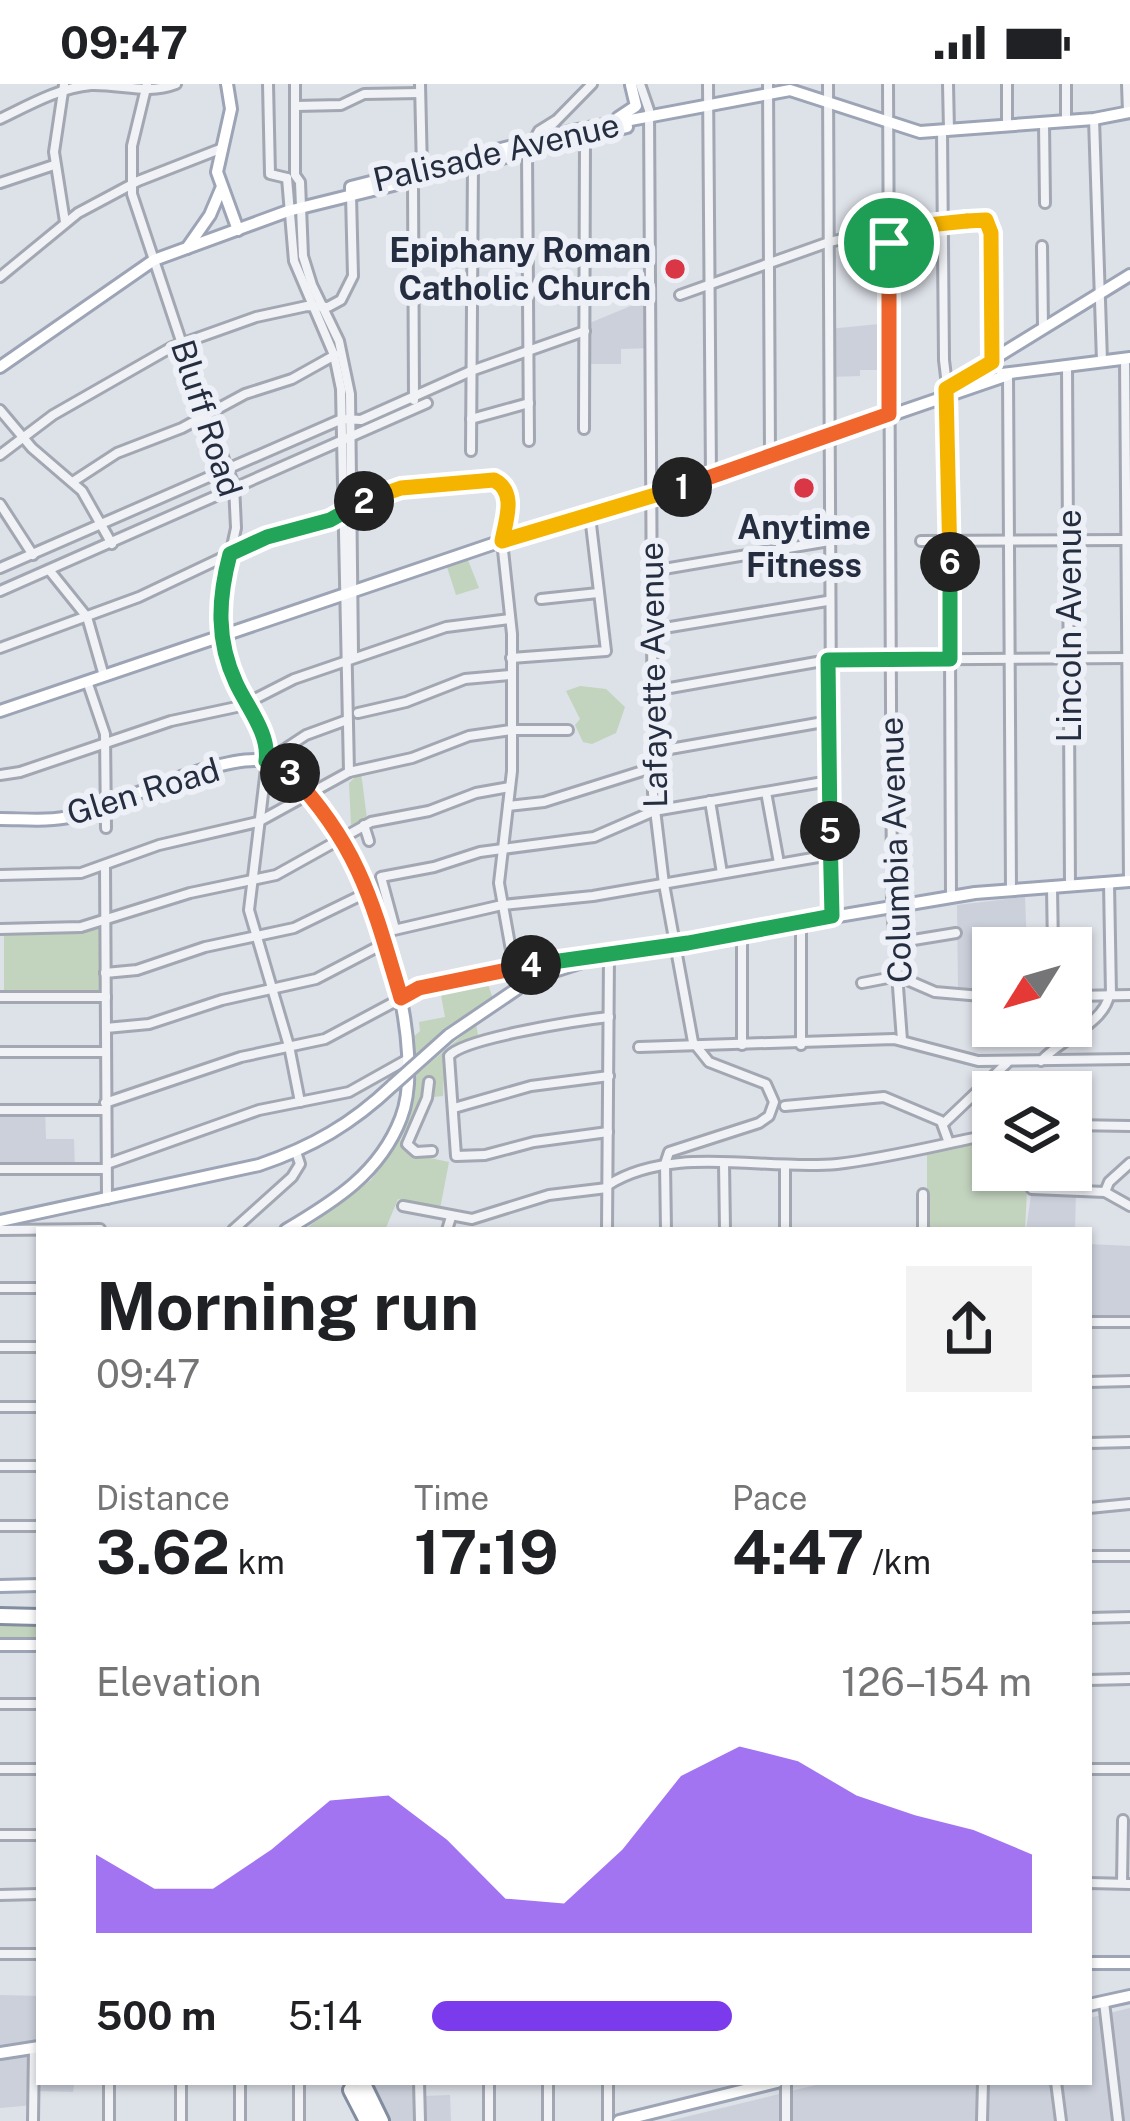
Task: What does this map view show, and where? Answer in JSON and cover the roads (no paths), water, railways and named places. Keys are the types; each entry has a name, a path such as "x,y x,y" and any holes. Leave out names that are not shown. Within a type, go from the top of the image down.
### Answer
{"highway":[{"path":"0,1613 36,1613"},
{"path":"358,2085 378,2121"}],"main road":[{"path":"226,84 231,109 218,172 238,230"},
{"path":"585,137 636,106 634,84"},
{"name":"Palisade Avenue","path":"0,367 154,260 294,210 419,175 768,89 799,91 913,131 1094,119 1129,112"},
{"name":"Palisade Avenue","path":"528,147 608,123 648,119"},
{"path":"183,251 197,238 221,189"},
{"path":"958,387 1128,277"},
{"path":"0,711 502,541 650,498 958,387 1127,358"},
{"path":"958,387 992,362"},
{"path":"266,761 286,770 309,795 354,858 401,998 409,1058 406,1105 371,1169 351,1188 291,1227"},
{"name":"Glen Road","path":"0,819 61,818 232,764 266,761"},
{"path":"1,1227 29,1215 232,1173 296,1152 366,1111 449,1035 547,972 675,942 952,897 1130,881"},
{"path":"401,998 419,988 514,967 605,956"},
{"path":"514,967 518,987"},
{"path":"483,977 518,987"},
{"path":"483,977 494,1002"},
{"path":"29,1215 30,1229"},
{"path":"0,1586 36,1586"},
{"path":"0,1645 36,1645"},
{"path":"1092,1963 1130,1963"},
{"path":"1092,2005 1130,1996"},
{"path":"0,2053 36,2048"},
{"path":"357,2085 358,2121"},
{"path":"619,2121 667,2115 731,2088"}],"street":[{"path":"0,119 64,87 176,84"},
{"path":"268,84 269,171 275,178 291,177"},
{"path":"295,84 294,261 338,353 352,507 348,592"},
{"path":"350,84 351,101"},
{"path":"529,441 528,147 592,84"},
{"path":"634,84 648,119"},
{"path":"708,84 712,476"},
{"path":"828,84 832,916"},
{"name":"Columbia Avenue","path":"888,84 892,907 902,1040"},
{"path":"948,84 943,224 958,387 950,541 952,897"},
{"path":"1007,84 1007,126"},
{"path":"1066,84 1066,121"},
{"path":"1127,84 1129,112"},
{"path":"64,87 54,165 65,222"},
{"name":"Bluff Road","path":"146,87 132,146 131,184 139,221 230,468 236,528 221,597 220,636 230,670 266,743 250,880 254,937 289,1046 300,1102"},
{"path":"296,106 420,88 414,410"},
{"path":"768,89 770,455"},
{"name":"Lafayette Avenue","path":"648,119 654,811 695,1046"},
{"path":"1094,119 1102,361"},
{"path":"1044,123 1045,203"},
{"path":"584,429 585,137"},
{"path":"0,278 65,222 131,184 220,149"},
{"path":"471,452 473,160"},
{"path":"0,183 54,165"},
{"path":"0,455 52,415 165,350 256,317 341,300 352,283 351,194"},
{"path":"680,295 829,242 889,229 984,219 991,233 992,362"},
{"path":"1042,246 1043,329"},
{"path":"0,568 347,419 362,420 471,371 585,331"},
{"path":"74,481 117,453 172,433 245,394 292,379 338,353"},
{"path":"1127,358 1130,881"},
{"name":"Lincoln Avenue","path":"1067,366 1070,886"},
{"path":"1008,375 1011,890"},
{"path":"0,591 427,403"},
{"path":"471,419 529,404"},
{"path":"0,410 22,438 74,481 112,544"},
{"path":"348,438 343,514 353,653 345,663 349,772"},
{"path":"0,648 159,589 267,537 343,514 394,489 488,479 499,482 508,493 502,541 511,658 510,787 500,851 502,905 514,967"},
{"path":"0,504 33,555"},
{"path":"511,658 605,651 590,516"},
{"path":"921,541 1069,540 1128,533"},
{"path":"652,571 829,542"},
{"path":"50,572 87,617 104,676"},
{"path":"541,599 598,593"},
{"path":"652,630 827,601"},
{"path":"0,775 171,721 247,703 294,679 446,627 509,619"},
{"path":"652,691 828,660 1128,658"},
{"path":"358,713 406,702 465,679 510,675"},
{"path":"87,681 105,743 106,827"},
{"name":"Glen Road","path":"266,761 306,735 347,720"},
{"path":"653,752 829,721"},
{"path":"0,874 73,874 181,839 258,822 349,772 412,758 469,736 568,730"},
{"path":"508,806 544,802 652,768"},
{"path":"395,929 381,877 594,837 654,811 829,781"},
{"path":"0,929 68,929 190,893 282,873 364,825 510,787"},
{"path":"766,792 778,863"},
{"path":"710,801 722,873"},
{"path":"364,825 369,841"},
{"path":"106,1028 149,1024 222,1000 316,979 395,929 502,905 664,884 830,855"},
{"path":"105,865 107,1198"},
{"path":"1041,1061 1057,1043 1104,1010 1110,995 1109,883"},
{"path":"1052,887 1053,927"},
{"path":"106,973 137,970 205,947 295,928 368,892"},
{"path":"375,914 389,909"},
{"path":"800,922 801,1045"},
{"path":"742,932 742,1045"},
{"path":"895,943 956,933"},
{"path":"605,956 607,1227"},
{"path":"862,983 898,976 935,992 972,995"},
{"path":"1092,995 1130,995"},
{"path":"0,997 106,997"},
{"path":"0,1110 105,1107 229,1060 336,1034 401,998"},
{"path":"608,1132 456,1156 449,1056 456,1047 609,1017"},
{"path":"639,1046 902,1040 965,1060 1130,1059"},
{"path":"666,1227 664,1164 673,1149 759,1123 774,1107 766,1084 716,1066 695,1046"},
{"path":"0,1052 106,1052"},
{"path":"0,1169 106,1166 259,1110 357,1089 409,1058"},
{"path":"944,1123 1008,1062"},
{"path":"454,1108 531,1086 609,1076"},
{"path":"409,1141 429,1082"},
{"path":"357,1089 366,1111"},
{"path":"785,1106 884,1097 899,1100 944,1123 949,1143"},
{"path":"1092,1126 1129,1128"},
{"path":"396,1130 416,1152 432,1151"},
{"path":"403,1206 451,1217 483,1217 550,1195 608,1186 634,1171 664,1164 849,1162 972,1138"},
{"path":"235,1227 292,1177 300,1164 296,1152"},
{"path":"724,1163 725,1227"},
{"path":"1105,1192 1130,1163"},
{"path":"785,1165 785,1227"},
{"path":"1081,1191 1105,1192 1130,1206"},
{"path":"922,1227 923,1194"},
{"path":"448,1227 451,1217"},
{"path":"1,1227 36,1229"},
{"path":"0,1288 36,1288"},
{"path":"1092,1322 1130,1322"},
{"path":"0,1347 36,1346"},
{"path":"1092,1382 1130,1381"},
{"path":"0,1407 36,1407"},
{"path":"1092,1443 1130,1442"},
{"path":"0,1466 36,1466"},
{"path":"1092,1508 1129,1506"},
{"path":"0,1526 36,1526"},
{"path":"1092,1556 1130,1556"},
{"path":"1092,1618 1130,1617"},
{"path":"1092,1680 1130,1679"},
{"path":"0,1704 36,1704"},
{"path":"1092,1768 1130,1769"},
{"path":"0,1769 36,1769"},
{"path":"1092,1883 1126,1884 1123,1820"},
{"path":"0,1835 36,1835"},
{"path":"0,1894 36,1894"},
{"path":"0,1954 36,1954"},
{"path":"1104,2002 1118,2121"},
{"path":"34,2121 36,2048"},
{"path":"109,2085 109,2121"},
{"path":"181,2085 181,2121"},
{"path":"240,2085 240,2121"},
{"path":"299,2085 299,2121"},
{"path":"419,2085 420,2121"},
{"path":"489,2085 489,2121"},
{"path":"548,2085 548,2121"},
{"path":"608,2085 608,2121"},
{"path":"782,2085 786,2121"},
{"path":"982,2085 982,2121"},
{"path":"1056,2085 1061,2121"}],"place":[{"name":"Epiphany Roman Catholic Church","path":"675,269"},
{"name":"Anytime Fitness","path":"804,488"}]}
